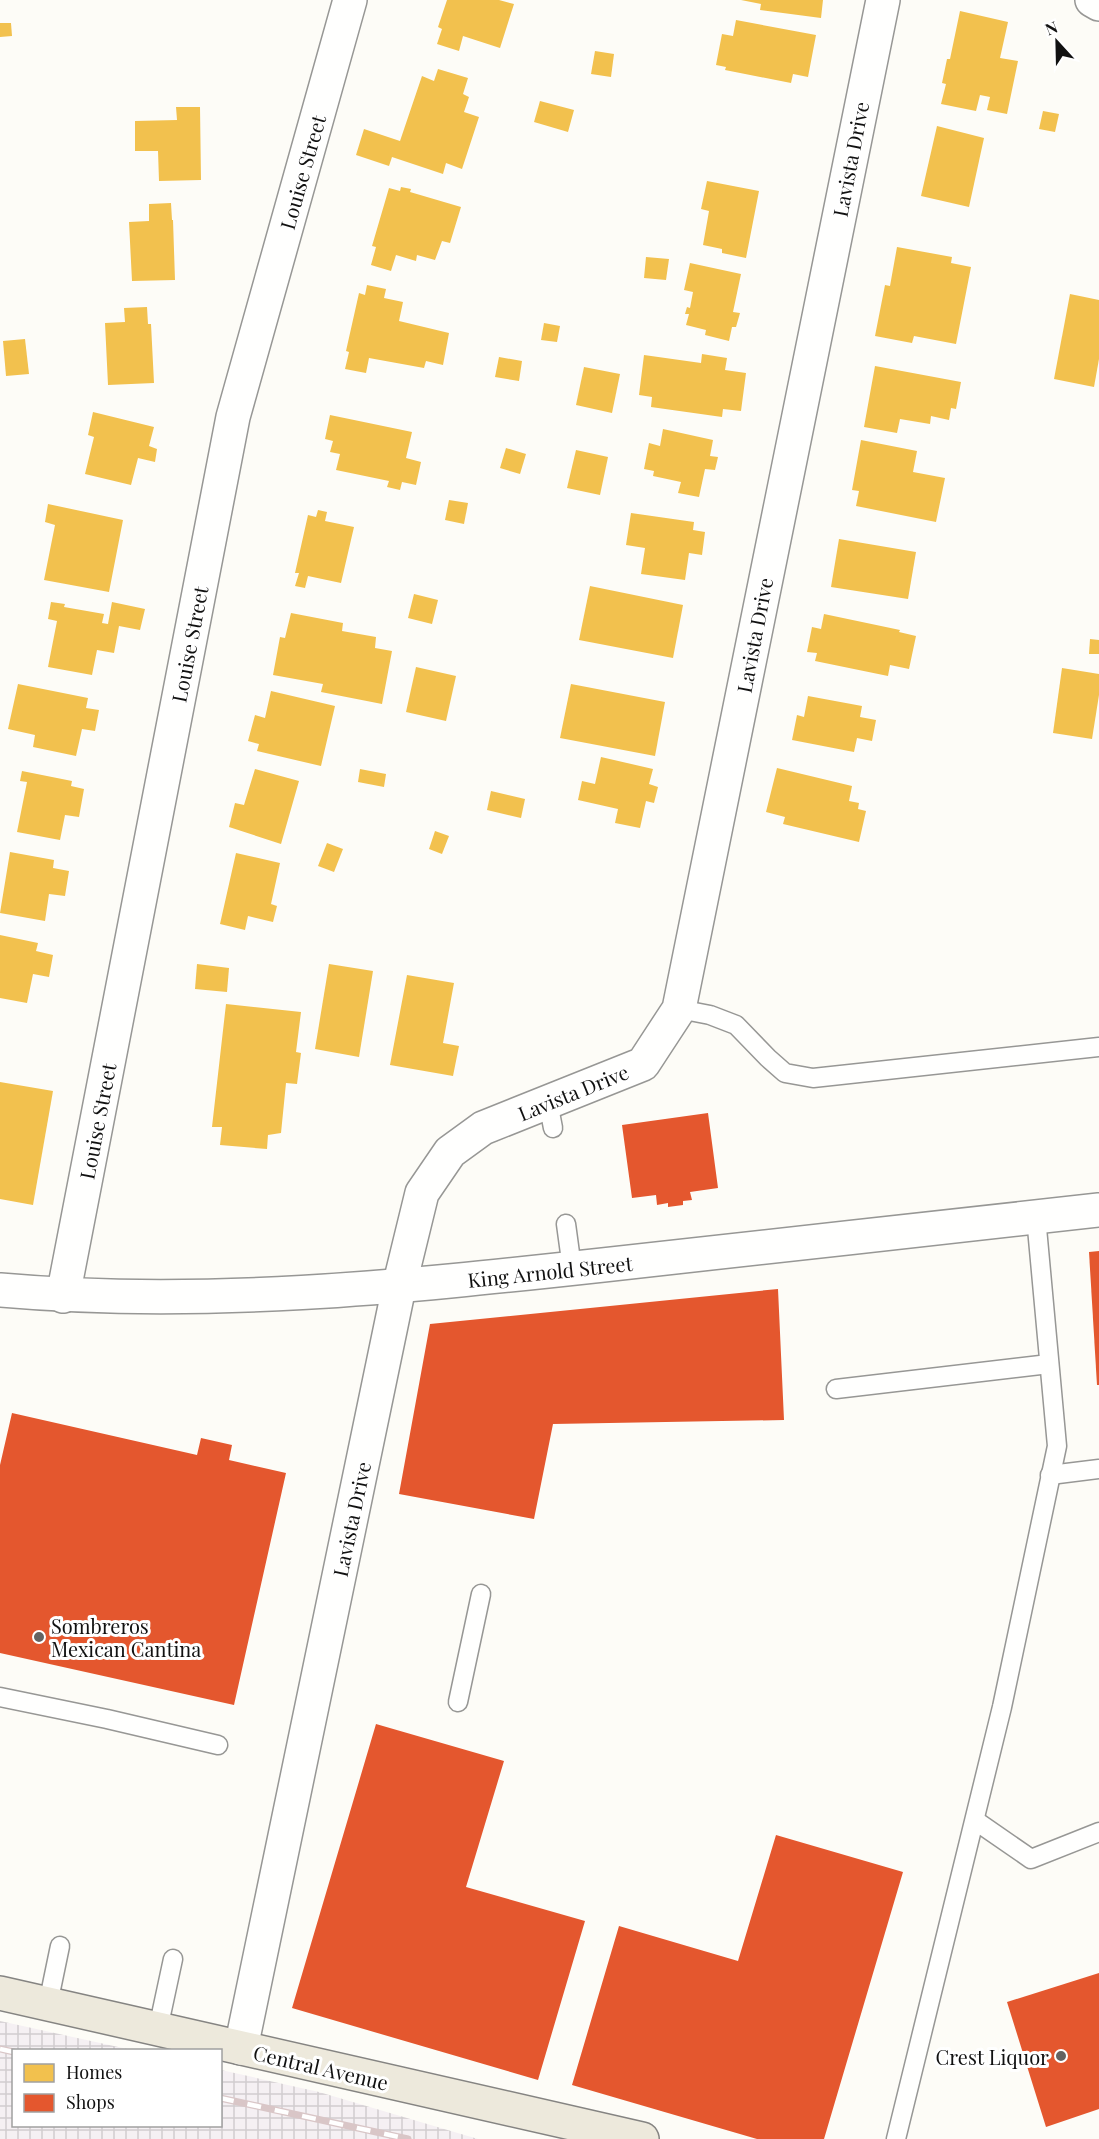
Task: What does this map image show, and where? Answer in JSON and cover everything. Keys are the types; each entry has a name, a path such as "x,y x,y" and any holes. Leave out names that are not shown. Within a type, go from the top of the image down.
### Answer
{"main road":[{"name":"Central Avenue","path":"0,1993 642,2139"}],"street":[{"name":"Louise Street","path":"63,1296 234,417 350,0"},
{"name":"Lavista Drive","path":"241,2049 399,1287 422,1193 450,1152 483,1128 551,1115 643,1064 679,1009 882,0"},
{"path":"1092,0 1099,4"},
{"name":"King Arnold Street","path":"0,1290 63,1296 223,1298 399,1287 1099,1210"}],"lane":[{"path":"679,1009 736,1025 785,1073 813,1078 1099,1047"},
{"path":"896,2139 976,1821 1057,1446 1036,1217"},
{"path":"566,1224 572,1268"},
{"path":"836,1389 1049,1364"},
{"path":"1050,1475 1099,1469"},
{"path":"458,1702 481,1594"},
{"path":"0,1697 218,1745"},
{"path":"976,1821 1031,1859 1099,1832"},
{"path":"48,2004 60,1946"},
{"path":"158,2029 173,1959"}],"shaded area":[{"path":"0,2021 127,2049 12,2049 12,2127 222,2127 222,2070 319,2092 478,2139 0,2139"}],"building: Homes":[{"path":"447,0 499,0 514,4 500,48 463,36 459,51 437,44 442,29 438,27"},
{"path":"741,0 823,0 821,18 760,10 761,4"},
{"path":"960,11 1008,22 1000,58 1018,61 1007,114 987,110 990,97 980,95 976,111 941,104 946,84 942,83 947,59 950,59"},
{"path":"736,20 816,35 808,77 793,74 791,83 725,70 726,67 716,65 722,34 733,36"},
{"path":"0,23 11,23 12,36 0,37"},
{"path":"595,51 614,54 611,77 591,74"},
{"path":"438,69 468,78 463,94 469,97 464,112 479,117 462,169 446,163 443,174 392,157 389,166 356,155 364,129 400,141 422,76 434,81"},
{"path":"540,101 574,110 568,132 534,122"},
{"path":"176,107 200,107 201,180 159,181 158,151 135,151 135,121 177,120"},
{"path":"1043,111 1059,114 1055,132 1039,129"},
{"path":"937,126 984,138 969,207 921,196"},
{"path":"707,181 759,191 746,258 722,253 722,249 703,245 709,211 701,209"},
{"path":"401,187 411,189 410,192 461,207 450,243 442,241 435,260 417,255 416,261 396,255 391,271 371,265 376,247 372,246 389,188 400,191"},
{"path":"171,203 175,280 132,281 129,222 149,221 149,204"},
{"path":"897,247 952,257 951,263 971,267 956,344 914,336 912,343 875,336 885,285 890,286"},
{"path":"646,257 669,259 666,280 644,278"},
{"path":"690,263 741,274 733,312 740,313 736,327 732,327 729,341 705,335 706,330 686,325 689,314 685,314 687,307 690,308 693,292 684,290"},
{"path":"367,285 386,289 384,298 403,302 399,321 449,333 443,365 426,361 424,368 369,358 366,373 345,369 349,352 346,351 359,293 365,295"},
{"path":"1070,294 1099,300 1099,359 1094,387 1054,379"},
{"path":"147,307 148,324 151,324 154,383 108,385 105,323 125,322 124,308"},
{"path":"544,323 560,326 557,342 541,340"},
{"path":"25,339 29,374 6,376 3,341"},
{"path":"702,354 727,358 725,370 746,373 741,411 723,409 722,417 651,407 652,397 639,395 644,355 701,363"},
{"path":"499,357 522,361 519,381 495,377"},
{"path":"875,366 961,382 956,409 951,408 949,420 931,416 930,424 900,419 897,433 864,427"},
{"path":"584,367 620,374 612,413 576,405"},
{"path":"93,412 154,427 149,446 157,449 155,462 138,458 131,485 85,474 94,437 88,435"},
{"path":"330,415 412,432 406,458 421,462 416,485 402,482 400,490 387,487 389,481 336,470 340,454 330,452 333,441 325,439"},
{"path":"663,429 713,440 710,456 718,457 715,470 705,469 699,497 678,493 681,482 653,476 654,471 644,469 649,443 660,446"},
{"path":"861,440 917,451 913,472 945,478 936,522 856,506 859,491 852,490"},
{"path":"506,448 526,454 520,474 500,468"},
{"path":"576,450 608,457 600,495 567,488"},
{"path":"449,500 468,503 464,524 445,520"},
{"path":"48,504 123,520 109,592 44,580 55,525 45,522"},
{"path":"318,510 327,512 325,521 354,527 341,583 308,576 305,588 295,586 299,573 295,573 308,515 316,517"},
{"path":"631,513 694,522 693,530 705,532 702,555 689,553 685,580 641,574 645,548 626,545"},
{"path":"839,539 916,552 908,599 831,587"},
{"path":"590,586 683,605 673,658 579,640"},
{"path":"414,594 438,600 432,624 408,618"},
{"path":"51,602 65,604 64,607 104,614 102,623 108,624 112,602 145,609 140,630 119,626 114,653 97,650 92,675 48,667 57,621 48,619"},
{"path":"291,613 343,623 342,631 376,637 375,648 392,651 382,704 321,692 323,684 273,675 280,637 285,638"},
{"path":"824,614 900,630 899,632 916,636 909,669 890,665 888,676 815,661 817,653 807,652 812,627 821,629"},
{"path":"1090,639 1099,640 1099,654 1089,654"},
{"path":"416,667 456,676 446,721 406,712"},
{"path":"1062,668 1099,674 1099,695 1092,739 1053,733"},
{"path":"18,684 88,698 86,708 99,710 95,731 82,729 76,756 33,747 35,735 8,729"},
{"path":"571,684 665,702 655,756 560,738"},
{"path":"271,691 335,706 321,766 257,751 259,744 248,741 255,715 265,718"},
{"path":"808,696 862,706 860,717 876,720 872,741 857,738 854,752 792,740 797,715 804,717"},
{"path":"601,757 653,769 649,784 658,787 654,803 646,801 640,828 615,823 618,809 578,800 582,781 595,784"},
{"path":"777,768 852,786 849,801 859,803 858,809 866,811 859,842 783,824 785,817 766,812"},
{"path":"255,769 299,781 281,844 229,827 235,803 244,805"},
{"path":"360,769 386,774 384,787 358,782"},
{"path":"22,771 72,781 71,786 84,789 79,817 65,815 60,840 17,832 27,782 20,781"},
{"path":"491,791 525,799 521,818 487,810"},
{"path":"435,831 449,836 442,854 429,849"},
{"path":"327,843 343,849 334,872 318,866"},
{"path":"10,852 54,860 53,868 69,871 65,896 49,894 45,921 0,913"},
{"path":"236,853 280,863 271,904 277,906 273,922 248,916 245,930 220,924"},
{"path":"0,935 38,943 36,951 53,955 49,977 33,974 27,1003 0,998"},
{"path":"197,964 229,968 227,992 195,989"},
{"path":"329,964 373,971 359,1057 315,1049"},
{"path":"407,975 454,983 443,1043 459,1046 453,1076 390,1065"},
{"path":"226,1004 301,1012 296,1052 301,1053 297,1084 286,1083 281,1133 268,1135 267,1149 220,1145 222,1127 212,1127"},
{"path":"0,1082 53,1091 33,1205 0,1199"}],"building: Shops":[{"path":"708,1113 718,1188 690,1192 692,1200 683,1201 683,1205 668,1207 668,1203 657,1205 656,1195 632,1198 622,1125"},
{"path":"1099,1251 1099,1385 1097,1385 1089,1252"},
{"path":"778,1289 784,1420 553,1424 534,1519 399,1494 430,1324"},
{"path":"12,1413 197,1455 201,1438 232,1445 229,1460 286,1473 234,1705 0,1653 0,1465"},
{"path":"376,1724 504,1761 466,1887 585,1921 538,2080 292,2008"},
{"path":"776,1835 903,1872 824,2139 757,2139 572,2085 619,1926 738,1961"},
{"name":"Crest Liquor","path":"1099,1973 1099,2109 1046,2127 1007,2002"}],"railway":[{"path":"0,2049 12,2052"},
{"path":"222,2098 408,2139"}],"place":[{"name":"Sombreros Mexican Cantina","path":"39,1637"},
{"name":"Crest Liquor","path":"1061,2056"}]}
